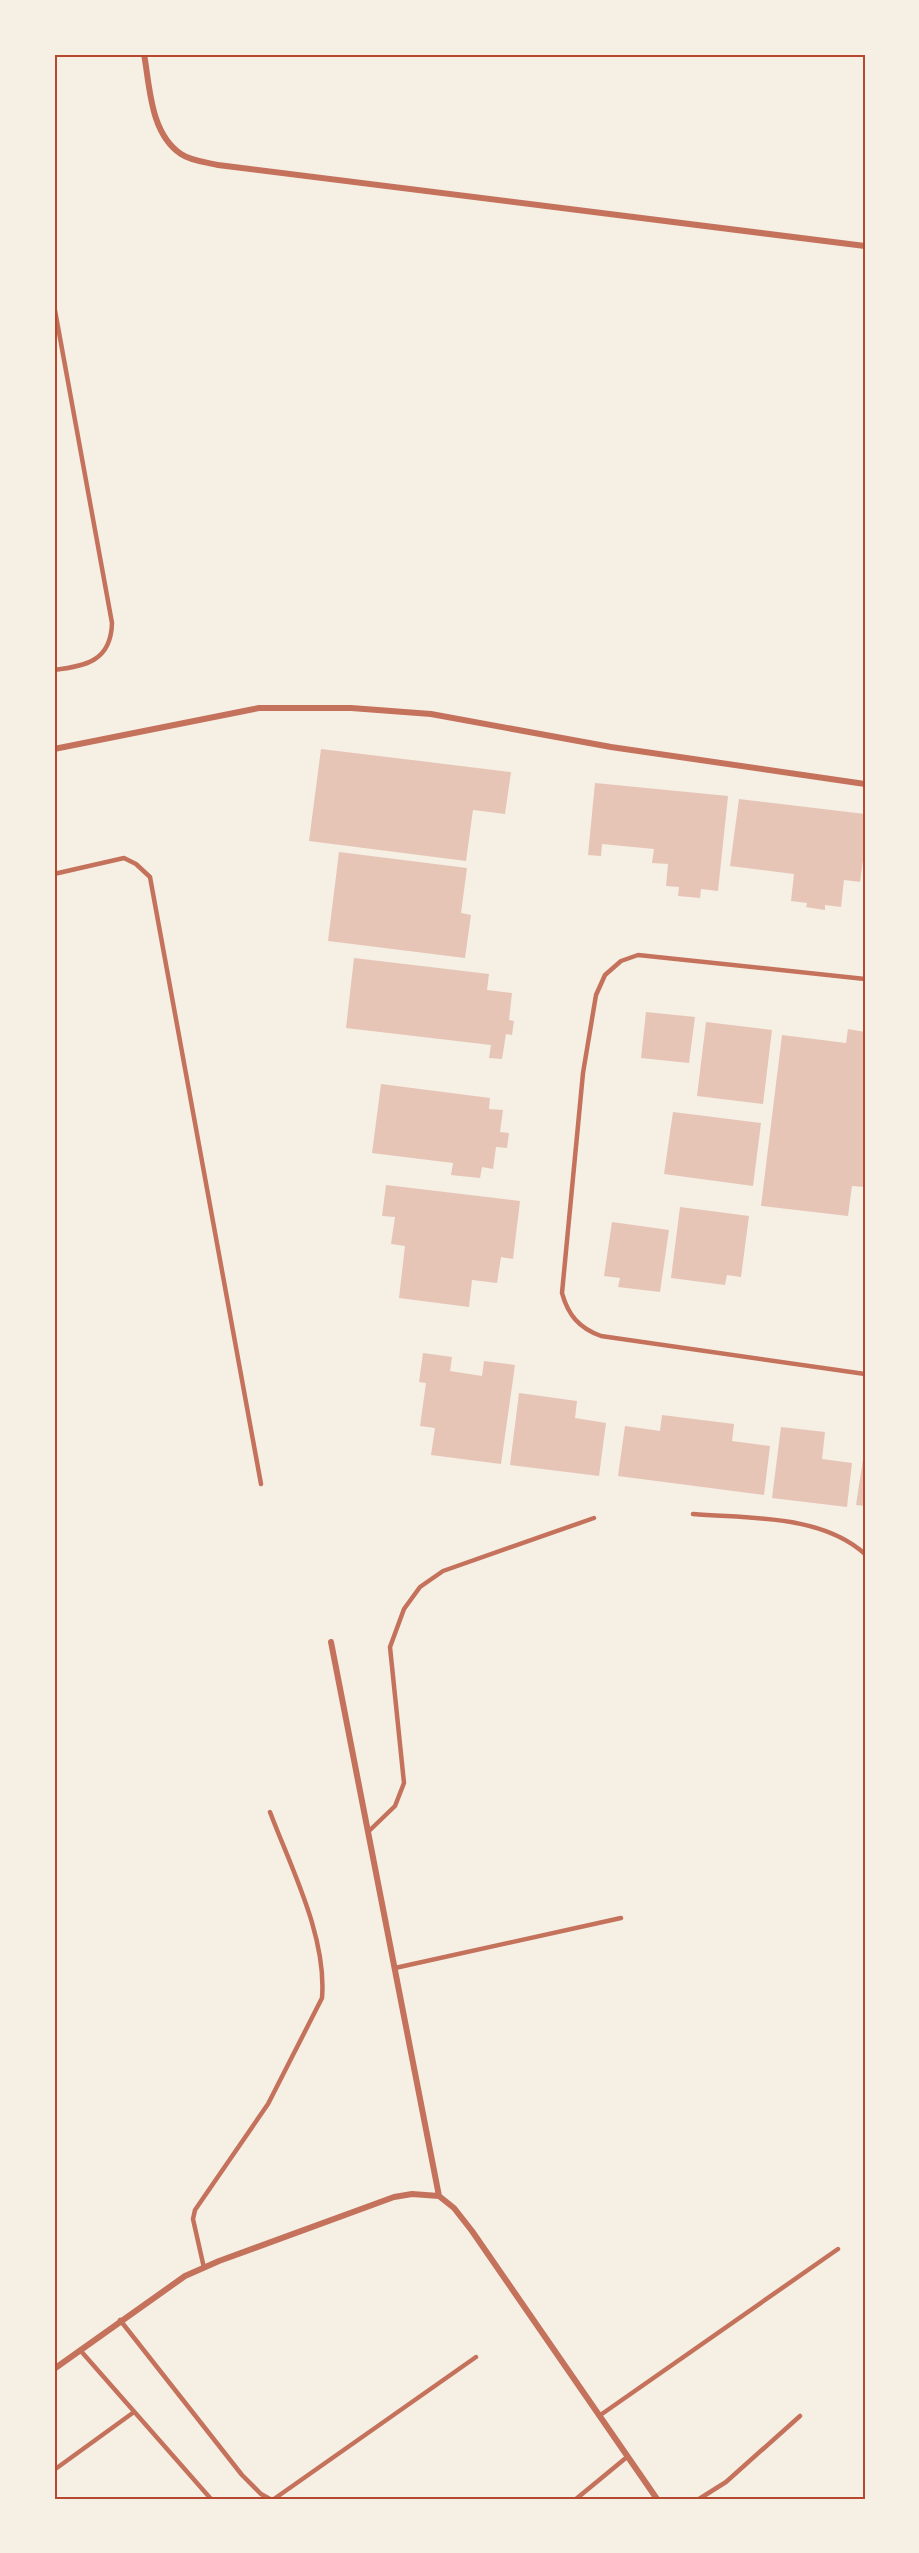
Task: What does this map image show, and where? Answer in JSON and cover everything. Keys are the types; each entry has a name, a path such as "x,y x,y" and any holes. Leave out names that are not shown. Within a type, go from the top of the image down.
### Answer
{"street":[{"path":"144,54 155,116 170,144 181,154 192,159 218,165 865,246"},
{"path":"54,749 259,708 351,708 431,714 611,747 865,784"},
{"path":"331,1642 440,2196"},
{"path":"54,2369 164,2289 204,2268 394,2197 412,2194 440,2196 454,2208 472,2231 657,2499"}],"lane":[{"path":"54,305 112,623 112,639 96,659 79,667 54,670"},
{"path":"54,874 124,858 136,864 150,877 261,1484"},
{"path":"865,979 638,955 621,961 605,975 596,995 583,1073 562,1293 566,1308 575,1320 586,1330 601,1336 865,1374"},
{"path":"693,1514 802,1524 824,1529 865,1554"},
{"path":"368,1832 395,1806 404,1783 390,1647 404,1609 420,1587 443,1571 594,1518"},
{"path":"204,2268 193,2219 195,2210 268,2104 322,1998 324,1983 315,1932 270,1812"},
{"path":"395,1968 621,1918"},
{"path":"599,2416 838,2248"},
{"path":"120,2320 242,2475 261,2494 272,2499 476,2357"},
{"path":"80,2350 211,2499"},
{"path":"54,2470 134,2412"},
{"path":"699,2499 726,2482 800,2416"},
{"path":"576,2499 627,2457"}],"building":[{"path":"321,749 511,772 505,814 473,810 466,861 309,841"},
{"path":"595,783 728,796 718,891 701,889 700,898 678,896 679,887 666,886 668,864 652,863 654,849 602,844 601,856 588,855"},
{"path":"739,799 865,814 865,846 860,882 844,880 841,907 825,905 825,910 806,907 807,903 791,901 794,874 730,866"},
{"path":"339,852 467,868 461,913 471,915 465,958 328,941"},
{"path":"354,958 489,974 487,990 512,993 509,1020 514,1021 512,1035 506,1034 502,1059 489,1058 491,1045 346,1028"},
{"path":"646,1012 695,1017 689,1063 641,1058"},
{"path":"706,1022 772,1030 763,1104 697,1096"},
{"path":"848,1029 865,1032 865,1187 852,1186 848,1216 761,1206 782,1035 846,1043"},
{"path":"381,1084 490,1098 489,1109 503,1110 500,1132 509,1133 507,1148 496,1147 493,1169 482,1167 480,1178 451,1175 453,1163 372,1153"},
{"path":"673,1112 761,1123 753,1186 664,1174"},
{"path":"386,1185 520,1201 513,1259 501,1257 497,1283 472,1280 469,1307 399,1298 405,1246 391,1244 395,1217 382,1216"},
{"path":"680,1207 749,1216 741,1277 727,1275 725,1285 671,1278"},
{"path":"612,1222 669,1230 660,1292 618,1287 620,1278 604,1276"},
{"path":"423,1353 452,1357 450,1371 482,1376 484,1361 515,1365 501,1464 431,1455 435,1428 420,1426 426,1383 419,1382"},
{"path":"519,1393 577,1401 575,1418 606,1423 599,1476 510,1465"},
{"path":"662,1415 734,1424 732,1441 770,1446 764,1495 618,1476 625,1426 660,1431"},
{"path":"781,1427 825,1432 822,1459 852,1463 847,1507 772,1498"},
{"path":"865,1453 865,1506 856,1505"}]}
